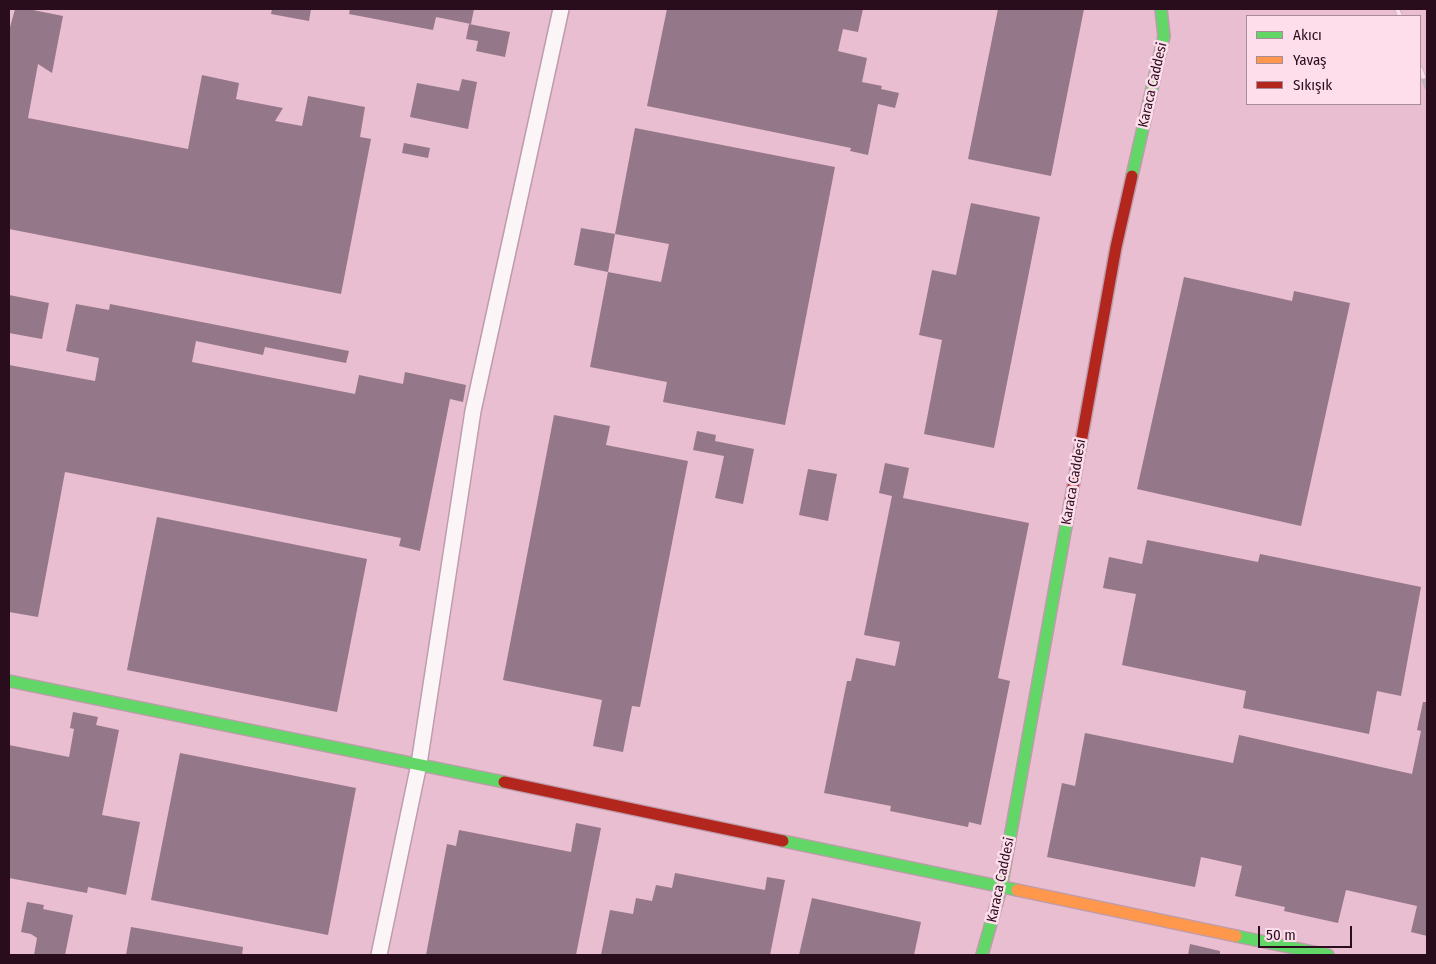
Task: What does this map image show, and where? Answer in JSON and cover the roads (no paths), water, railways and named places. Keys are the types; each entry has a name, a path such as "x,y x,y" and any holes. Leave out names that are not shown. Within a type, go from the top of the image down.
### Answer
{"street":[{"path":"379,955 418,764 473,410 562,9"},
{"name":"Karaca Caddesi","path":"982,955 1001,888 1116,247 1164,36 1161,9"},
{"path":"9,681 418,764 1001,888 1328,955"}],"railway":[{"path":"1397,9 1400,15"},
{"path":"1421,71 1427,87"}]}
